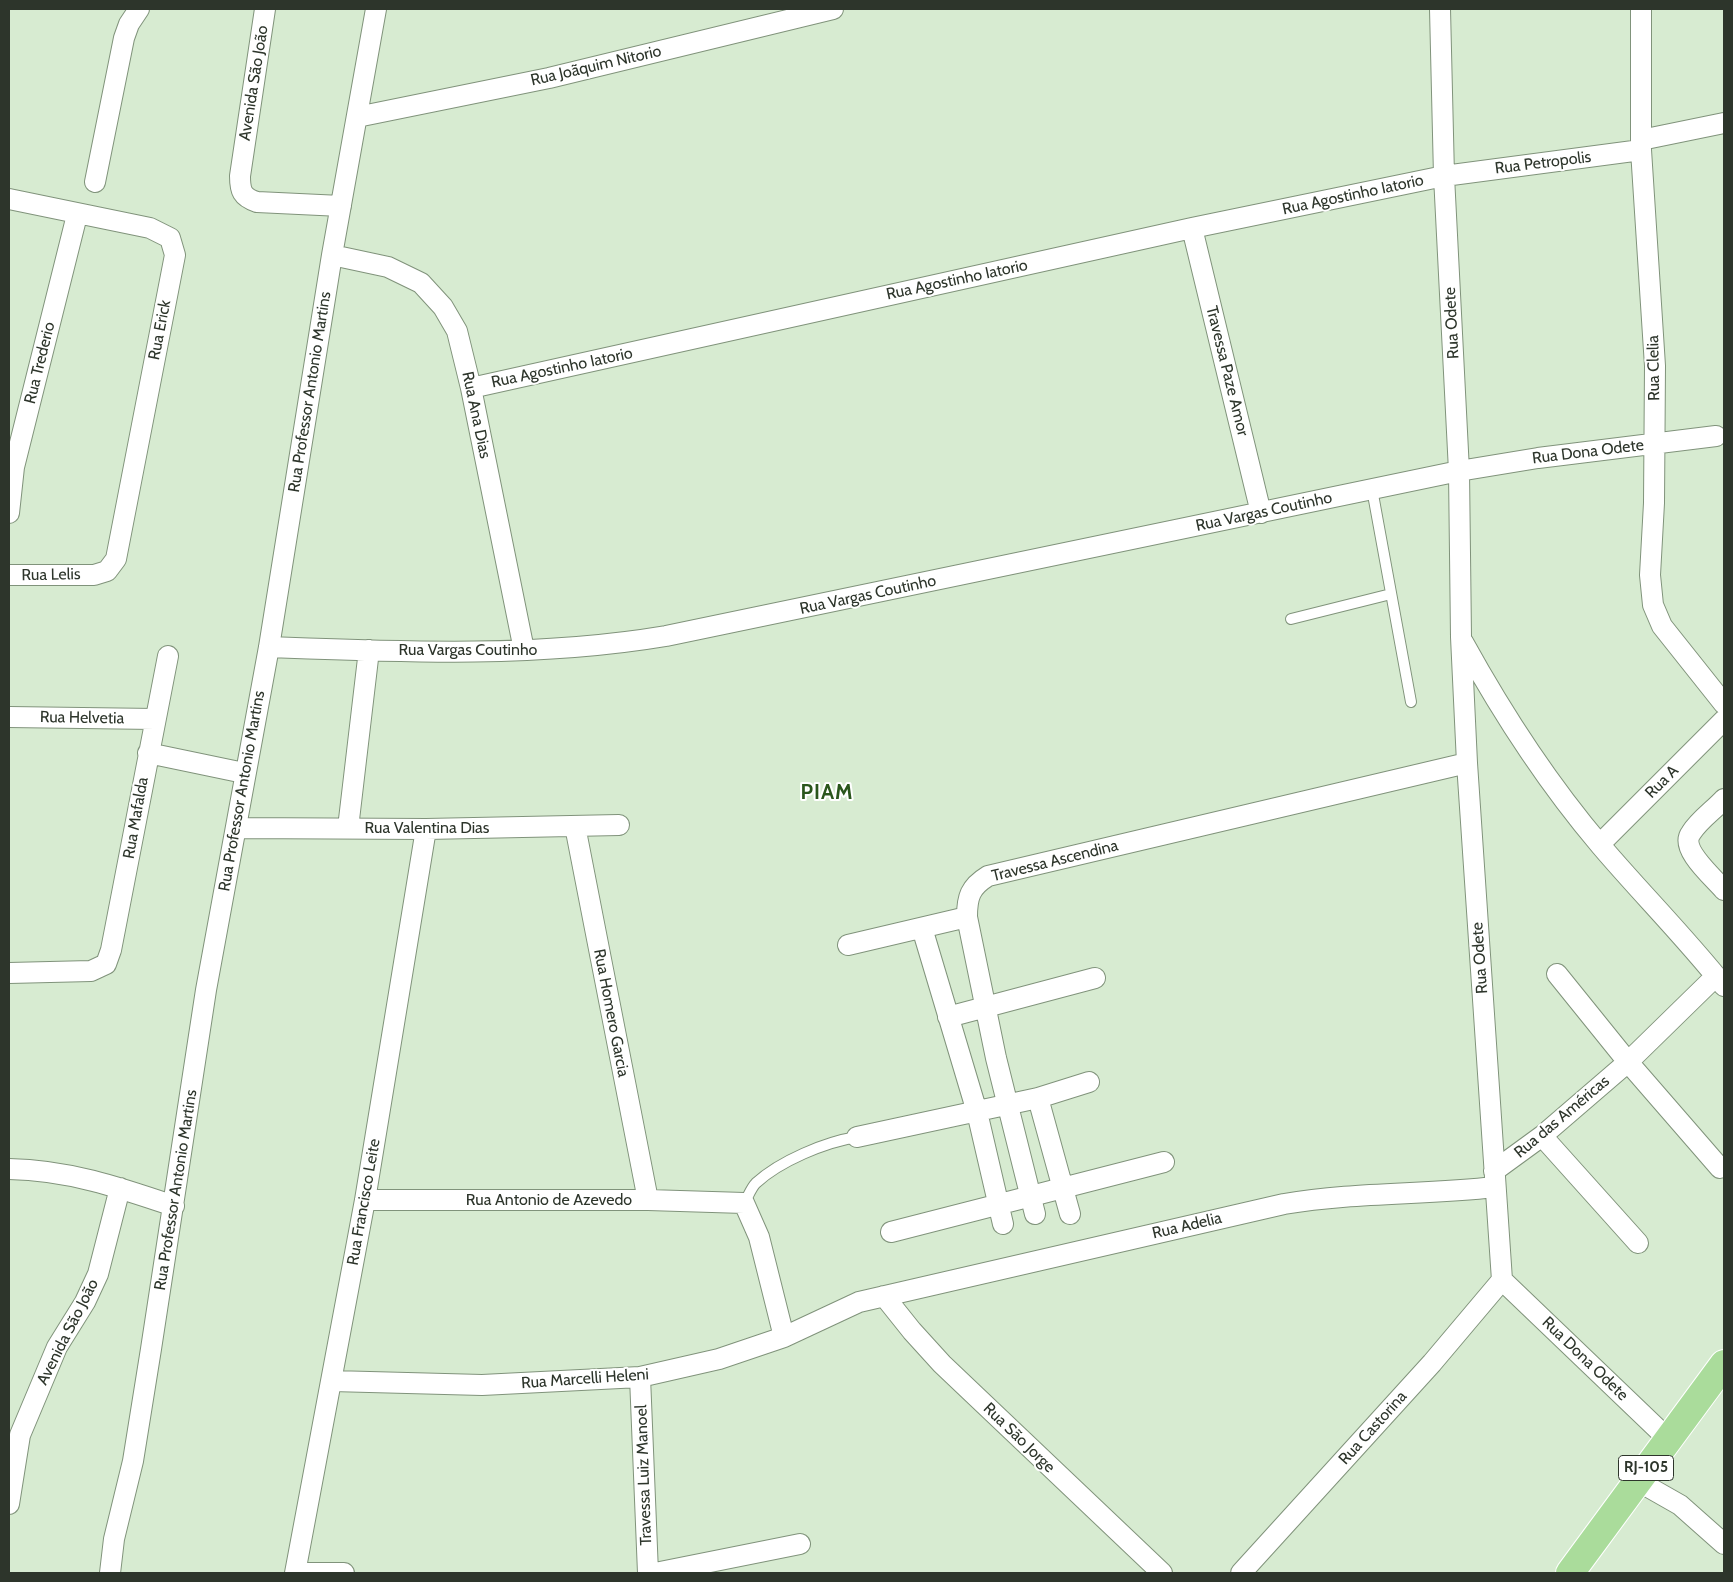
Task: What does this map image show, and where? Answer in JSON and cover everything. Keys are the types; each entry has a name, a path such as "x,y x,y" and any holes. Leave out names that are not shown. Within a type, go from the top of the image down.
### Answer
{"main road":[{"name":"RJ-105","path":"1570,1573 1636,1480 1724,1364"}],"street":[{"path":"95,182 124,38 129,24 139,9"},
{"name":"Avenida São João","path":"265,9 242,158 240,188 246,198 257,202 282,205 341,206"},
{"name":"Rua Professor Antonio Martins","path":"110,1573 114,1539 133,1461 206,990 268,647 332,255 376,9"},
{"name":"Rua Joãquim Nitorio","path":"357,117 549,78 833,9"},
{"name":"Rua Odete","path":"1440,9 1444,176 1459,471 1460,637 1502,1280"},
{"name":"Rua Clelia","path":"1641,9 1641,145 1655,366 1655,443 1650,575 1653,605 1662,626 1724,704"},
{"name":"Rua Petropolis","path":"1444,176 1641,145 1724,123"},
{"name":"Rua Agostinho Iatorio","path":"471,388 1192,228 1444,176"},
{"name":"Rua Erick","path":"9,199 76,215 150,228 170,238 175,255 116,559 107,571 94,575"},
{"name":"Rua Trederio","path":"9,513 11,467 76,215"},
{"name":"Travessa Paze Amor","path":"1192,228 1261,513"},
{"name":"Rua Ana Dias","path":"332,255 388,267 421,283 443,307 457,331 471,388 524,650"},
{"name":"Rua Dona Odete","path":"1459,471 1538,458 1716,436"},
{"name":"Rua Vargas Coutinho","path":"268,647 370,650 524,650 613,645 666,636 1459,471"},
{"name":"Rua Lelis","path":"9,575 94,575"},
{"name":"Rua Odete","path":"1460,637 1484,681 1534,757 1600,844 1720,981"},
{"path":"348,828 370,650"},
{"name":"Rua Mafalda","path":"9,973 91,971 106,964 111,950 168,656"},
{"name":"Rua Helvetia","path":"9,717 155,719"},
{"name":"Rua A","path":"1600,844 1724,720"},
{"path":"148,753 244,773"},
{"name":"Travessa Ascendina","path":"1033,1205 1008,1105 966,916 967,897 975,884 988,876 1467,763"},
{"path":"1724,799 1690,834 1688,844 1694,856 1724,890"},
{"name":"Rua Valentina Dias","path":"236,828 426,829 619,825"},
{"name":"Rua Homero Garcia","path":"575,826 648,1200"},
{"name":"Rua Francisco Leite","path":"295,1573 365,1200 426,829"},
{"path":"848,945 966,916"},
{"path":"922,928 977,1112 1003,1224"},
{"path":"1557,974 1628,1062 1720,1168"},
{"path":"948,1017 1095,978"},
{"name":"Rua das Américas","path":"1494,1179 1720,981"},
{"path":"857,1137 1038,1098 1089,1082"},
{"path":"1038,1098 1061,1189 1070,1214"},
{"path":"1542,1136 1638,1243"},
{"path":"891,1232 999,1204 1033,1205 1061,1189 1164,1162"},
{"path":"9,1169 37,1170 74,1175 174,1206"},
{"name":"Rua Adelia","path":"884,1296 1284,1204 1327,1196 1412,1194 1494,1179"},
{"name":"Avenida São João","path":"9,1504 20,1435 57,1347 85,1302 98,1274 120,1188"},
{"name":"Rua Antonio de Azevedo","path":"365,1200 648,1200 739,1202"},
{"path":"739,1202 759,1237 784,1338"},
{"name":"Rua Dona Odete","path":"1502,1280 1668,1438"},
{"name":"Rua Castorina","path":"1245,1572 1432,1363 1502,1280"},
{"name":"Rua Marcelli Heleni","path":"332,1381 482,1385 640,1377 719,1359 784,1338 851,1305 884,1296"},
{"name":"Rua São Jorge","path":"884,1296 942,1364 1162,1573"},
{"name":"Travessa Luiz Manoel","path":"640,1377 648,1573"},
{"path":"1636,1480 1680,1505 1724,1544"},
{"path":"655,1573 800,1544"},
{"path":"295,1573 344,1573"}],"lane":[{"path":"1372,489 1411,702"},
{"path":"1291,619 1391,594"},
{"path":"739,1202 755,1184 787,1162 838,1140 857,1137"}],"district":[{"name":"PIAM","path":"827,793"}]}
